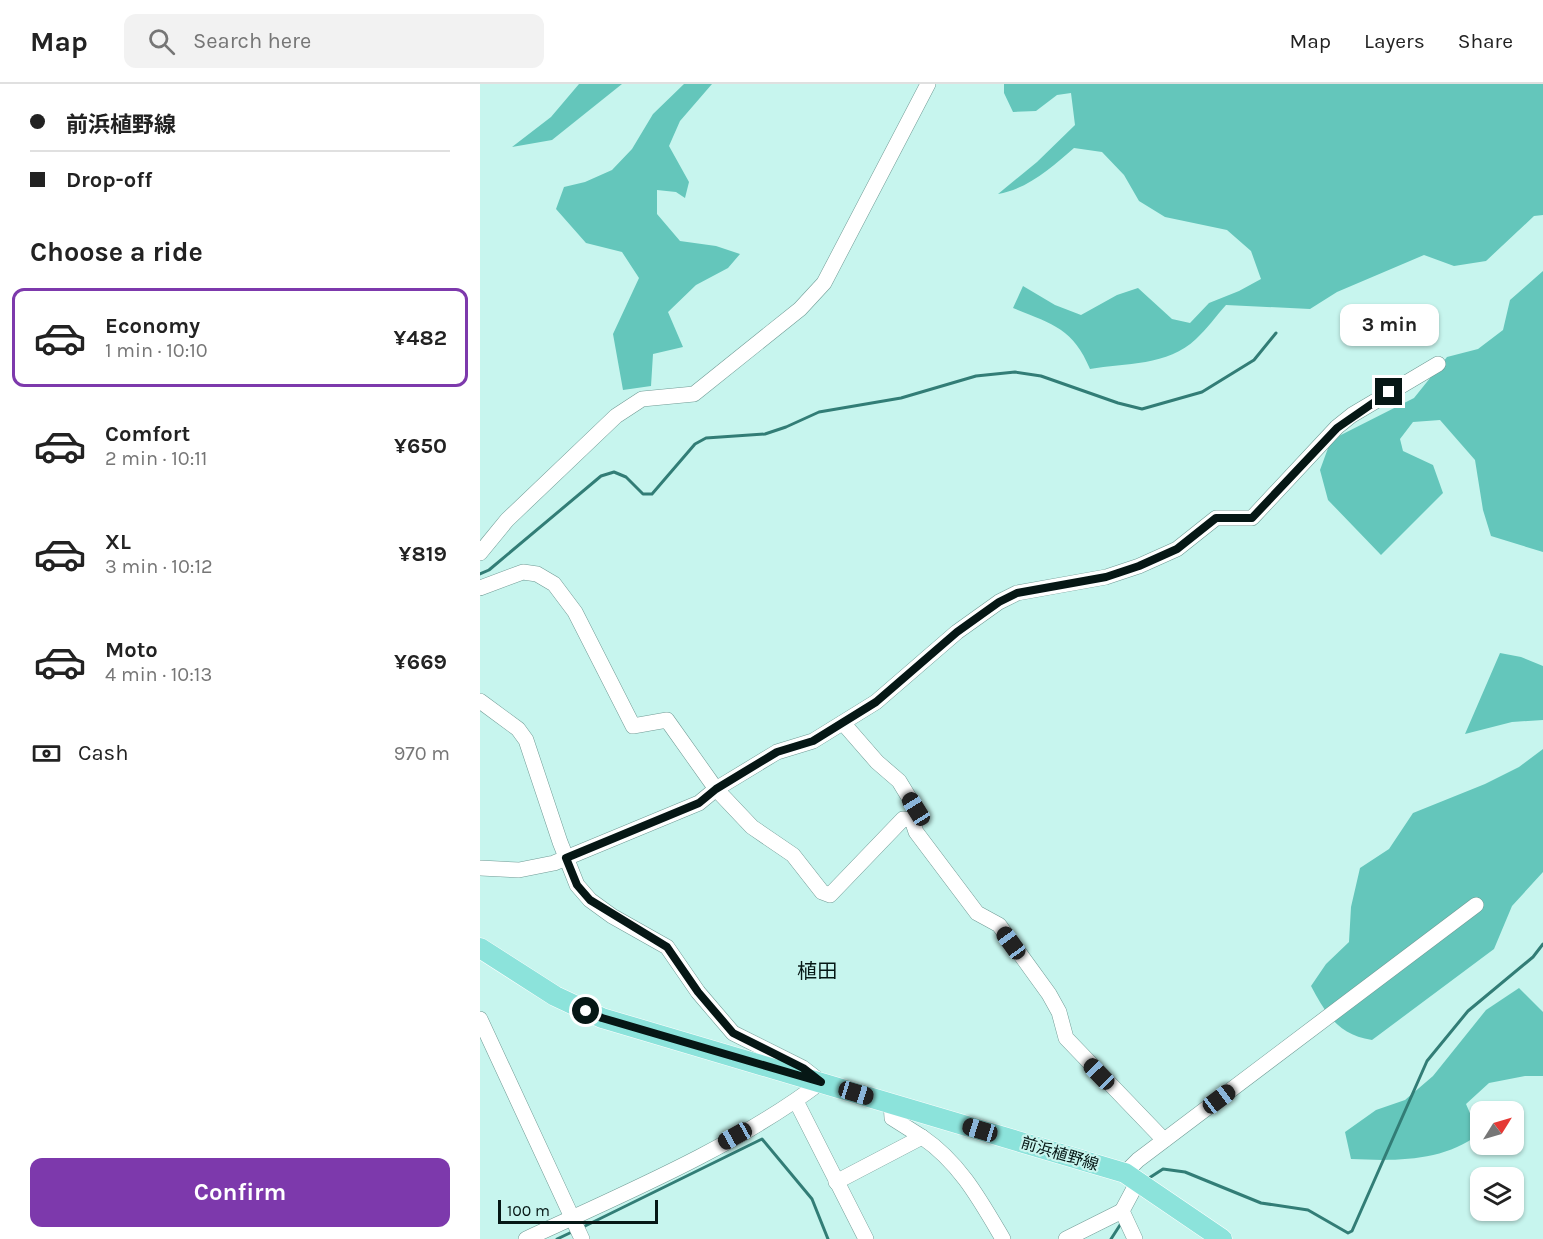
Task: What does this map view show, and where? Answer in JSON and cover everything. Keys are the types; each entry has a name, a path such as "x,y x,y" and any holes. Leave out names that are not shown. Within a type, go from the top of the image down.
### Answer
{"main road":[{"name":"前浜植野線","path":"480,948 555,996 602,1018 1132,1177 1222,1239"}],"street":[{"path":"480,552 507,520 616,416 642,399 694,394 800,309 824,283 928,84"},
{"path":"480,868 519,870 566,858 699,803 716,789 777,752 813,741 876,702 957,632 999,602 1017,593 1106,577 1139,566 1177,549 1216,518 1252,518 1352,415 1438,364"},
{"path":"480,588 523,572 537,574 554,584 575,612 633,726 667,720 716,789 752,827 793,855 822,892 830,895 903,819 912,820"},
{"path":"480,701 518,729 526,740 566,858 577,885 590,900 667,947 698,992 733,1033 803,1068 821,1082 796,1101 695,1158 526,1239"},
{"path":"843,723 877,762 899,781 916,809 912,820 916,832 977,913 999,926 1049,994 1059,1012 1066,1038 1164,1140"},
{"path":"1135,1239 1122,1211 1132,1177 1164,1140 1476,905"},
{"path":"480,1018 582,1239"},
{"path":"796,1101 866,1239"},
{"path":"891,1103 892,1118 939,1149 969,1180 1003,1239"},
{"path":"836,1182 922,1137"},
{"path":"1066,1239 1122,1211"}],"shaded area":[{"path":"579,84 622,84 552,140 512,147 551,117"},
{"path":"684,84 712,84 680,121 669,146 689,182 685,198 676,192 657,190 657,214 680,241 716,246 740,254 728,268 696,285 668,312 683,347 653,354 651,386 623,390 613,334 639,278 622,252 586,243 556,209 564,187 585,182 612,170 632,149 653,114"},
{"path":"1004,84 1543,84 1543,215 1534,216 1486,261 1454,266 1424,255 1337,292 1310,309 1226,305 1196,339 1173,354 1146,362 1090,369 1076,344 1060,329 1013,308 1023,286 1055,305 1081,315 1117,295 1138,288 1172,319 1190,323 1209,303 1261,279 1251,251 1227,230 1165,217 1139,201 1124,175 1102,152 1074,148 1048,170 1029,182 998,194 1037,162 1075,125 1071,93 1057,95 1036,111 1013,112 1004,93"},
{"path":"1543,271 1543,552 1491,536 1483,510 1475,460 1440,420 1413,422 1400,439 1403,451 1433,465 1443,493 1381,555 1328,500 1320,470 1331,440 1414,398 1447,357 1478,349 1503,330 1510,300"},
{"path":"1500,653 1521,657 1543,666 1543,720 1512,722 1465,734"},
{"path":"1543,749 1543,872 1512,906 1494,949 1372,1040 1342,1028 1334,1022 1322,1006 1311,986 1326,964 1349,942 1351,907 1360,868 1389,849 1413,813 1485,784 1519,767"},
{"path":"1519,988 1543,1012 1543,1076 1525,1076 1489,1083 1466,1104 1470,1113 1470,1140 1450,1150 1418,1158 1351,1159 1345,1132 1376,1110 1405,1100 1433,1076 1486,1010"}],"waterway":[{"path":"480,574 489,570 601,476 614,472 626,477 643,494 652,494 695,444 706,438 765,434 819,412 901,398 976,376 1015,372 1041,376 1142,409 1202,392 1254,360 1276,333"},
{"path":"1146,1180 1163,1169 1185,1172 1261,1203 1308,1210 1348,1233 1352,1231 1427,1061 1468,1011 1533,957 1543,944"},
{"path":"583,1227 762,1139 812,1199 828,1239"},
{"path":"1111,1239 1122,1222"},
{"path":"557,1239 574,1231"}],"district":[{"name":"植田","path":"817,971"}],"route":[{"path":"586,1011 602,1018 821,1082 803,1068 733,1033 698,992 667,947 612,916 590,900 577,885 566,858 699,803 716,789 777,752 813,741 876,702 957,632 999,602 1017,593 1106,577 1139,566 1177,549 1216,518 1252,518 1337,428 1352,415 1389,392"}]}
